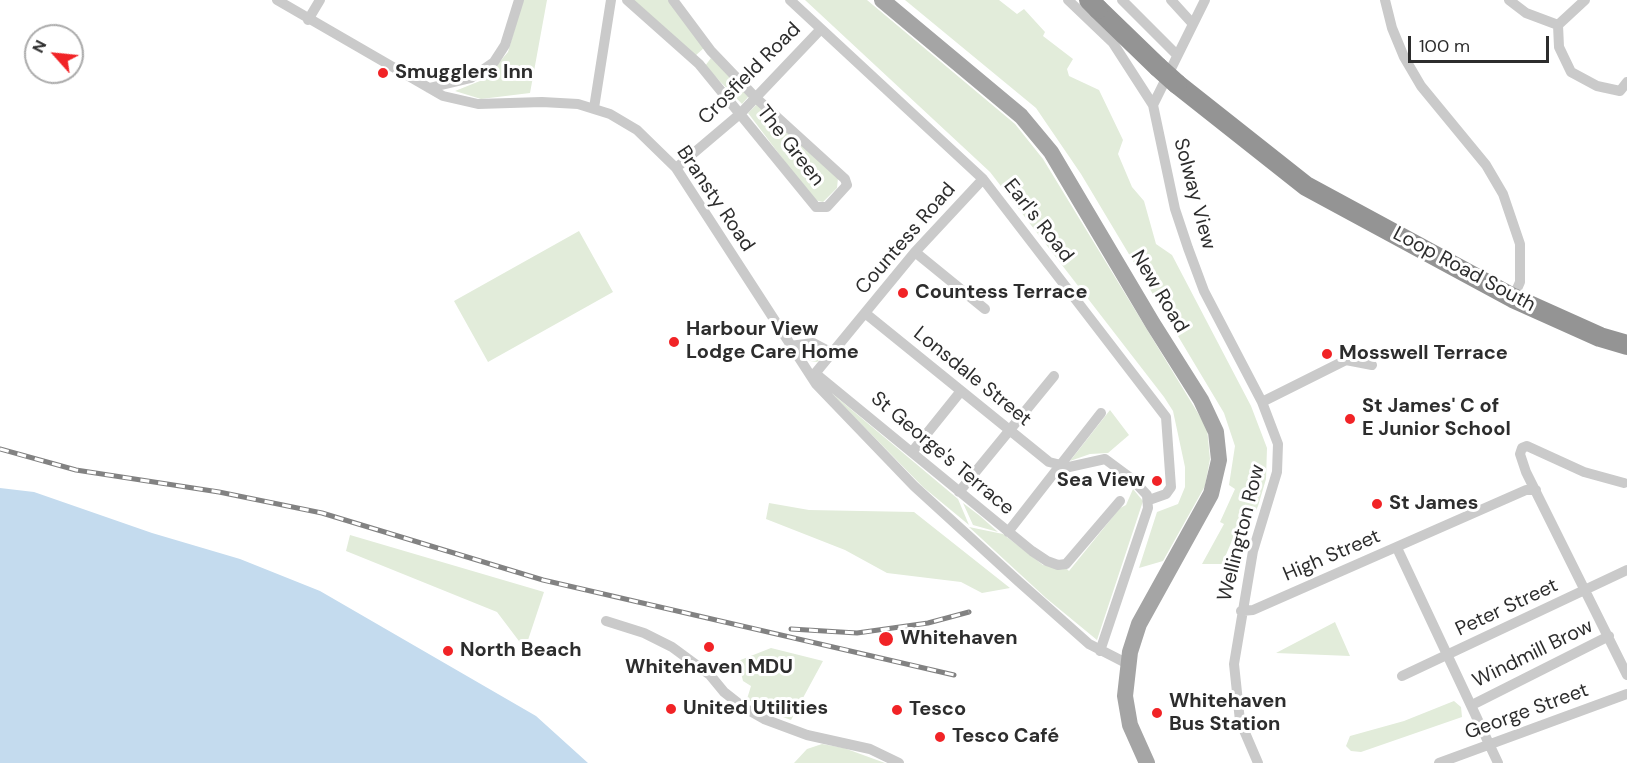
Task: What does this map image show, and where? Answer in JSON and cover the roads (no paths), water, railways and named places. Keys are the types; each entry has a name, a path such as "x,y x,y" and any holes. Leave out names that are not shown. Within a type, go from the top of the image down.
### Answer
{"highway":[{"name":"Loop Road South","path":"1094,9 1178,84 1306,186 1513,298 1600,337 1627,345"}],"main road":[{"name":"New Road","path":"882,0 1021,116 1051,152 1201,400 1216,432 1219,460 1210,494 1139,624 1128,664 1125,688 1128,714 1135,738 1147,763"}],"street":[{"name":"Bransty Road","path":"277,0 428,88 460,102 478,104 560,102 594,108 637,130 676,168 790,346 813,375 914,486 1089,644 1128,664"},
{"path":"308,20 320,0"},
{"path":"428,88 471,78 487,68 505,45 519,0"},
{"path":"594,108 611,0"},
{"name":"The Green","path":"627,0 699,64 816,207 827,207 847,185 845,179 756,98 711,51 673,0"},
{"name":"Earl's Road","path":"790,0 983,179 1166,417 1171,487 1166,495 1149,500"},
{"path":"1068,0 1094,9 1154,105"},
{"path":"1122,0 1177,55"},
{"path":"1170,0 1192,23"},
{"path":"1154,105 1205,0"},
{"path":"1385,0 1392,28 1404,57 1421,86 1486,165 1503,194 1520,244 1520,282 1513,298"},
{"path":"1500,1 1508,0 1526,13 1558,25"},
{"path":"1585,0 1558,25 1559,47 1571,72 1597,86 1624,94 1627,82"},
{"name":"Crosfield Road","path":"676,168 741,113 820,30"},
{"name":"Solway View","path":"1154,105 1175,209 1204,291 1253,384"},
{"name":"Countess Road","path":"813,375 915,252 983,179"},
{"path":"915,252 985,309"},
{"name":"Lonsdale Street","path":"865,313 1049,462 1059,467"},
{"path":"790,346 813,343 832,353"},
{"path":"1262,402 1346,360 1372,365"},
{"name":"St George's Terrace","path":"813,375 1047,561 1058,565 1066,564 1120,501"},
{"path":"959,492 1054,376"},
{"name":"Wellington Row","path":"1253,384 1278,444 1279,456 1277,472 1253,550 1241,611 1234,683 1240,721 1258,763"},
{"path":"912,453 961,391"},
{"path":"1008,532 1101,413"},
{"path":"1624,483 1584,472 1527,446 1522,448 1521,454 1526,472 1587,590 1627,675"},
{"path":"1059,467 1105,459 1132,479 1149,500 1100,651"},
{"name":"High Street","path":"1241,611 1253,610 1526,490 1536,490"},
{"path":"1397,548 1498,763"},
{"name":"Peter Street","path":"1402,676 1627,570"},
{"path":"606,621 644,633 672,647 710,675 724,692 743,707 764,719 807,735 870,749 899,763"},
{"name":"Windmill Brow","path":"1472,705 1609,636"},
{"name":"George Street","path":"1439,763 1627,694"}],"water":[{"path":"0,488 34,492 152,533 240,559 320,591 536,716 588,763 0,763"}],"railway":[{"path":"0,449 76,470 219,492 322,513 543,580 954,675"},
{"path":"791,629 857,633 928,623 969,612"}],"place":[{"name":"Smugglers Inn","path":"383,73"},
{"name":"Countess Terrace","path":"903,293"},
{"name":"Harbour View Lodge Care Home","path":"674,342"},
{"name":"Mosswell Terrace","path":"1327,354"},
{"name":"St James' C of E Junior School","path":"1350,419"},
{"name":"Sea View","path":"1157,481"},
{"name":"St James","path":"1377,504"},
{"name":"Whitehaven","path":"886,639"},
{"name":"Whitehaven MDU","path":"709,647"},
{"name":"North Beach","path":"448,651"},
{"name":"United Utilities","path":"671,709"},
{"name":"Tesco","path":"897,710"},
{"name":"Whitehaven Bus Station","path":"1157,713"},
{"name":"Tesco Café","path":"940,737"}]}
